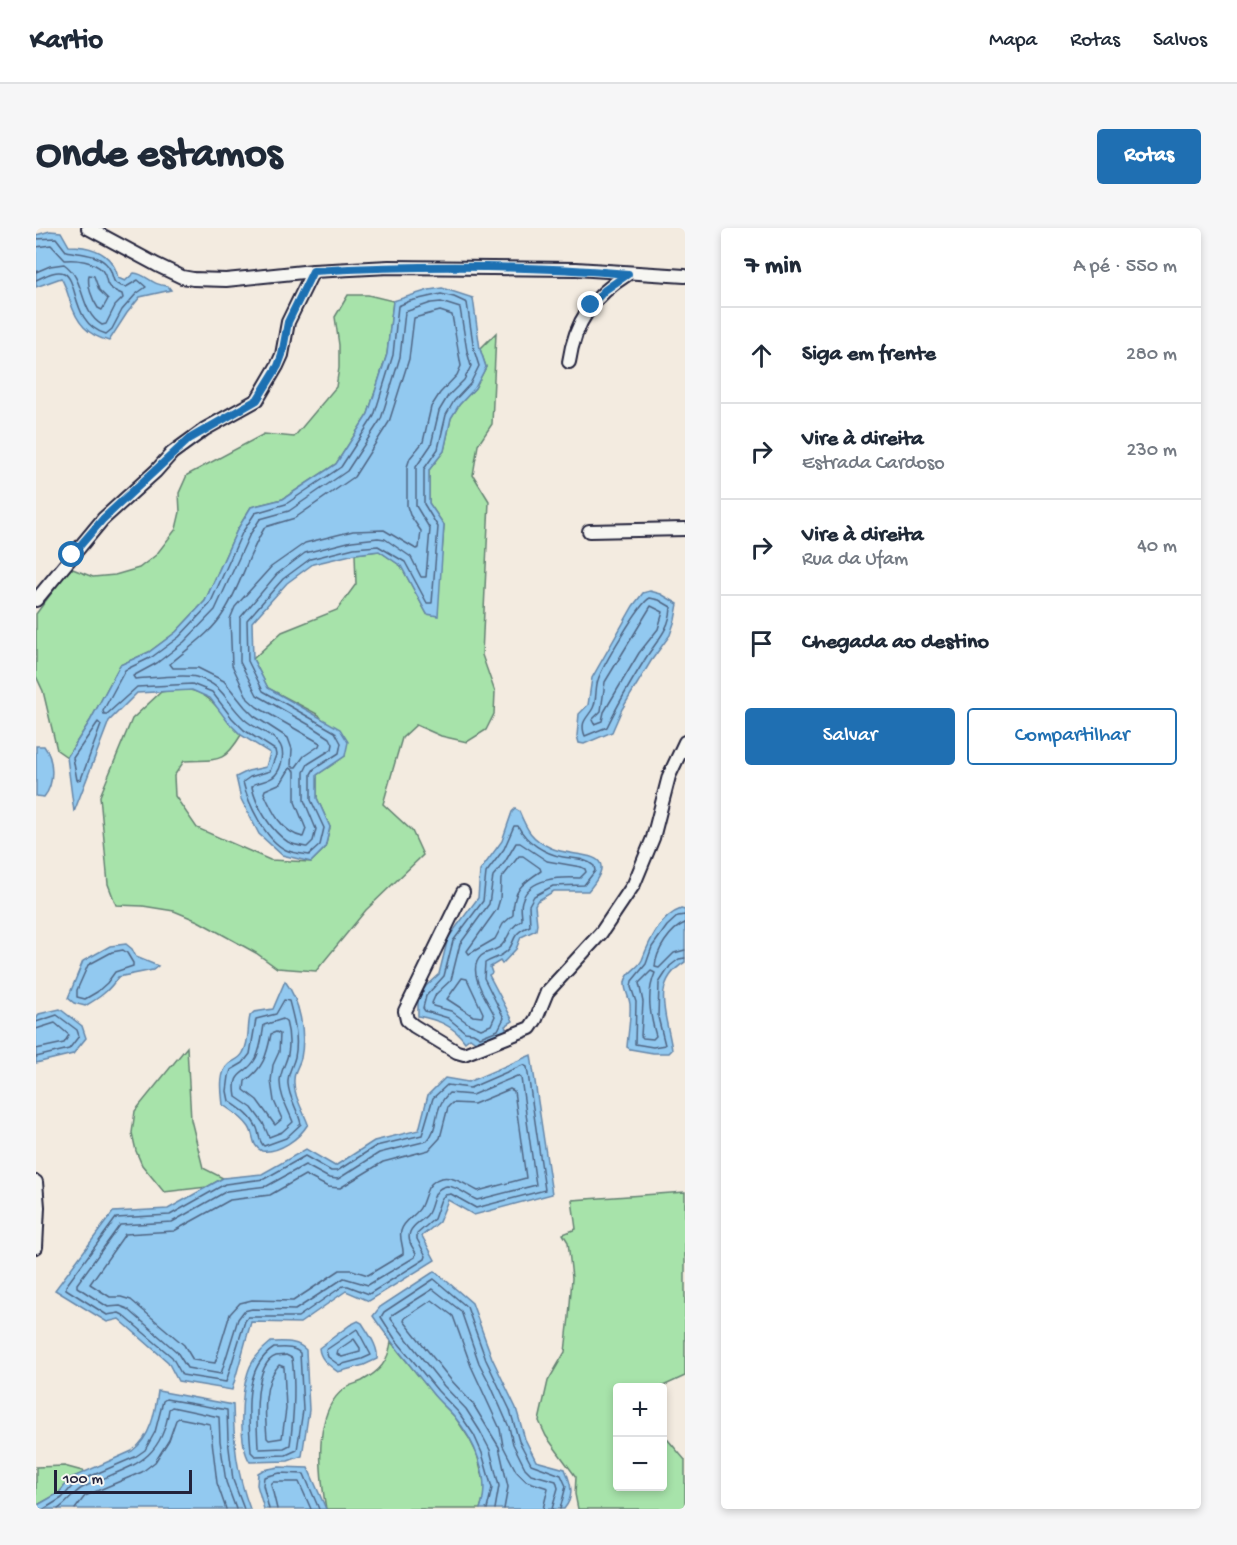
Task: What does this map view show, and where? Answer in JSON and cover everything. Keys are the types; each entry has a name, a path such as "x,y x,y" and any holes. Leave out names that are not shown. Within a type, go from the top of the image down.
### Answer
{"street":[{"path":"87,228 157,265 182,277 193,279 226,280 313,271 389,267 576,269 685,276"},
{"path":"36,600 103,519 156,471 172,453 205,429 257,400 278,366 288,322 313,271"},
{"path":"569,362 575,333 591,305 610,286 628,274"},
{"path":"589,531 685,529"},
{"path":"463,892 405,1011 407,1020 457,1052 464,1054 530,1028 547,992 601,933 634,884 653,838 669,776 685,742"},
{"path":"36,1182 38,1207 36,1247"}],"green space":[{"path":"348,295 368,295 393,301 387,354 368,414 336,464 283,499 251,507 237,530 205,601 176,632 149,652 120,665 90,721 67,757 57,750 43,691 36,676 36,614 70,568 93,577 115,575 139,568 156,555 176,529 180,512 179,493 187,475 264,434 294,437 336,387 339,345 335,317"},
{"path":"496,333 492,424 478,445 473,475 489,501 482,655 495,692 494,714 486,730 467,742 441,736 416,725 402,738 383,804 412,831 423,855 366,910 316,971 277,968 256,953 198,921 174,911 116,905 108,884 100,796 132,719 161,692 186,690 201,694 214,704 241,735 224,756 212,760 184,761 174,776 175,796 197,828 270,860 311,862 325,848 330,827 317,798 317,775 345,756 319,715 268,688 253,659 282,632 337,610 356,584 355,554 379,551 401,566 427,614 442,553 444,525 429,503 429,470 444,451 451,418 459,405 475,388 486,367 480,349"},
{"path":"187,1047 191,1120 203,1168 223,1178 207,1187 164,1192 142,1165 136,1151 132,1133 135,1111"},
{"path":"685,1192 685,1376 667,1384 613,1383 613,1491 667,1491 667,1439 685,1460 685,1509 578,1509 575,1494 576,1477 546,1436 539,1421 548,1381 565,1352 572,1278 568,1242 563,1234 576,1229 572,1200"},
{"path":"391,1342 455,1417 469,1438 477,1454 486,1489 480,1509 326,1509 321,1445 327,1413 334,1400 344,1389 378,1370 388,1355"},
{"path":"64,1466 86,1472 71,1478 59,1493 36,1506 36,1467"}],"water":[{"path":"50,231 61,232 69,246 86,247 106,257 115,269 118,278 125,281 134,273 157,284 168,286 171,290 140,297 109,341 101,338 89,332 76,316 61,278 36,287 36,235"},
{"path":"442,288 473,298 480,349 486,367 475,388 459,405 451,418 444,451 429,470 429,503 444,525 438,616 427,614 401,566 379,551 313,564 287,583 252,622 253,659 268,688 340,729 348,742 345,756 317,775 317,798 330,827 325,848 311,862 282,855 259,834 241,799 236,777 248,771 266,767 270,753 241,735 210,698 192,690 137,693 109,721 74,812 67,757 90,721 120,665 149,652 176,632 205,601 237,530 251,507 283,499 336,464 368,414 387,354 393,301"},
{"path":"650,591 661,594 678,604 670,635 622,709 612,732 584,744 579,743 577,736 579,714 588,705 592,678 633,606 643,593"},
{"path":"36,746 44,746 51,764 50,785 44,797 36,796"},
{"path":"515,809 519,811 527,829 539,841 551,848 599,861 601,868 598,877 588,891 554,891 537,901 535,905 536,930 521,937 516,949 502,964 500,961 490,967 492,973 489,975 513,1021 505,1026 507,1031 477,1043 470,1038 465,1042 455,1031 444,1024 418,1016 418,1001 426,986 439,974 448,938 478,898 480,871 502,841"},
{"path":"681,909 685,910 685,962 674,971 664,991 665,1014 672,1050 669,1053 653,1053 630,1049 627,1047 630,1009 625,988 626,978 640,963 661,923"},
{"path":"126,944 136,957 158,966 153,970 118,977 103,994 85,1006 74,1003 68,998 83,961 110,946"},
{"path":"285,981 295,998 302,1028 301,1058 295,1074 294,1086 308,1124 288,1144 275,1150 262,1151 256,1146 246,1123 223,1105 222,1078 229,1064 243,1053 248,1039 250,1016 254,1012 273,1009"},
{"path":"60,1009 82,1026 86,1038 73,1054 36,1063 36,1020 39,1014"},
{"path":"531,1055 552,1194 474,1215 448,1200 439,1222 422,1236 435,1260 369,1301 346,1291 300,1323 251,1322 232,1390 178,1381 168,1362 119,1319 107,1322 55,1290 113,1212 168,1209 223,1178 262,1174 306,1149 335,1166 374,1141 419,1130 428,1095 445,1078 468,1082"},
{"path":"435,1271 472,1303 492,1358 516,1408 525,1439 536,1461 565,1469 571,1494 564,1509 480,1509 484,1485 482,1472 468,1436 454,1416 434,1396 373,1316 380,1307"},
{"path":"358,1321 362,1323 372,1340 377,1359 338,1372 323,1359 319,1348"},
{"path":"271,1342 294,1343 306,1350 309,1410 302,1456 288,1461 250,1462 246,1454 242,1431 242,1405 246,1381 254,1359"},
{"path":"158,1391 233,1405 237,1458 250,1509 36,1509 36,1506 59,1493 71,1478 132,1451 148,1432"},
{"path":"279,1467 308,1468 326,1509 264,1509 257,1485 258,1473"}],"route":[{"path":"72,555 103,519 156,471 172,453 205,429 257,400 278,366 288,322 313,271 389,267 484,267 576,269 628,274 605,290 591,305"}]}
